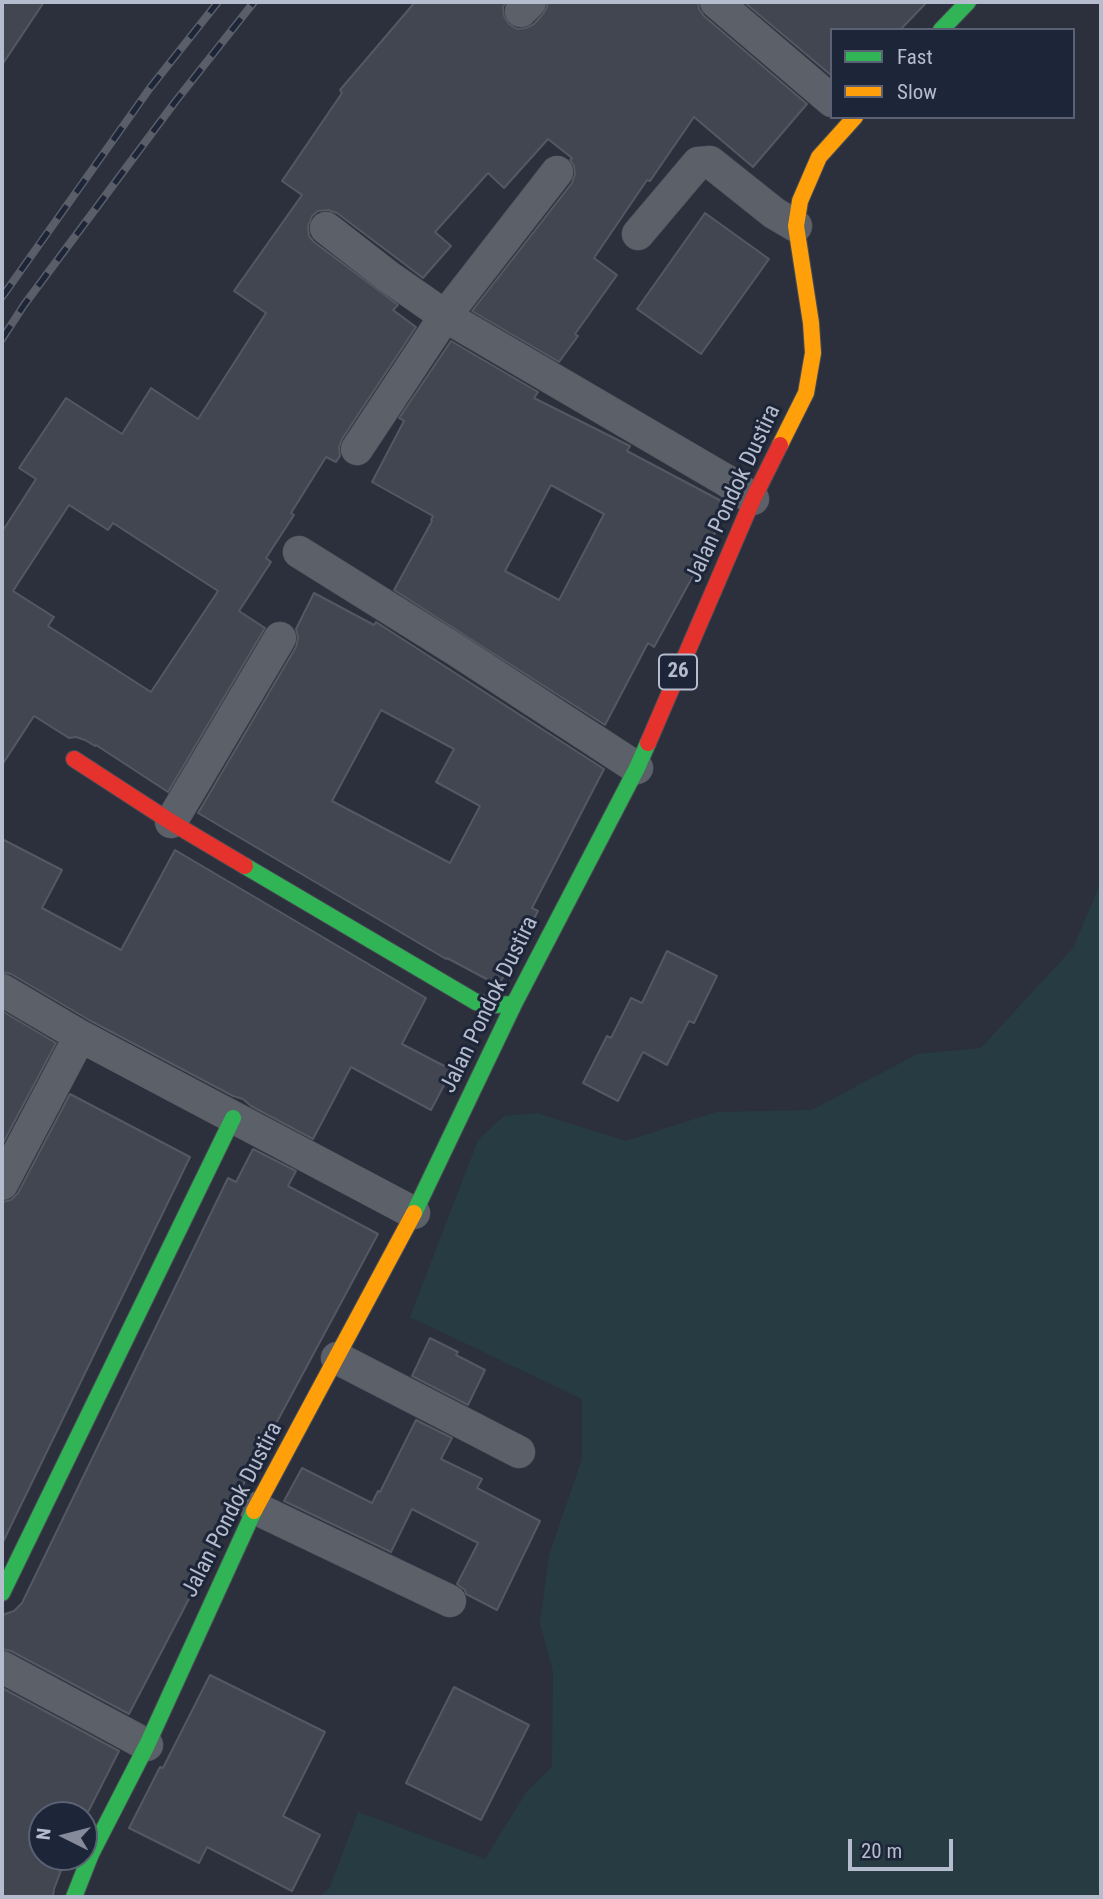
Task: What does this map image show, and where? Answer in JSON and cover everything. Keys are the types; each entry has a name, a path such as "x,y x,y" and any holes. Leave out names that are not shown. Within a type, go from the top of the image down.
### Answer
{"main road":[{"path":"943,28 968,2"},
{"name":"Jalan Pondok Dustira","path":"74,1897 255,1508 414,1213 514,1004 637,768 752,499 806,393 813,354 796,226 800,201 819,157 844,119"},
{"path":"74,759 171,822 475,1002 514,1004"},
{"path":"2,1593 233,1118"}],"street":[{"path":"716,2 830,99"},
{"path":"638,234 698,163 710,162 774,213 796,226"},
{"path":"357,449 444,316 557,172"},
{"path":"326,228 444,316 727,481 752,499"},
{"path":"299,552 637,768"},
{"path":"171,822 280,638"},
{"path":"2,990 80,1036 414,1213"},
{"path":"2,1184 80,1036"},
{"path":"337,1358 519,1452"},
{"path":"255,1508 450,1601"},
{"path":"2,1667 146,1745"}],"shaded area":[{"path":"1101,882 1101,1897 320,1897 330,1887 358,1812 485,1859 527,1791 552,1767 553,1672 540,1623 549,1555 582,1459 582,1399 410,1317 478,1140 504,1116 537,1113 626,1141 716,1112 812,1110 917,1054 981,1048 1073,948"}],"building":[{"path":"2,2 44,2 2,65"},
{"path":"415,2 506,2 503,7 504,16 509,24 517,29 534,24 543,14 548,2 698,2 704,16 807,104 753,167 694,117 594,258 617,275 575,334 578,336 559,362 472,311 572,183 575,174 570,160 572,158 548,139 504,188 488,173 435,232 451,246 423,278 337,213 318,211 312,216 308,226 309,236 314,242 398,305 393,310 416,327 342,439 340,456 336,462 326,457 291,513 294,515 266,558 271,562 239,611 265,628 168,792 96,745 76,737 69,738 34,716 2,765 2,532 36,479 19,468 66,398 122,434 151,388 198,419 266,313 234,291 302,195 282,181 342,93 340,90","holes":["69,505 108,530 113,523 218,591 151,692 48,626 54,617 13,591"]},
{"path":"744,2 927,2 902,28 830,28 830,74"},
{"path":"705,213 769,259 701,354 637,309"},
{"path":"451,341 538,392 534,398 630,446 627,451 727,504 710,545 654,647 648,643 605,725 394,590 433,516 372,482 404,421 399,418","holes":["551,485 604,514 559,600 505,571"]},
{"path":"314,593 374,625 376,622 604,769 532,908 538,911 500,983 494,983 446,959 198,813 296,647 296,629","holes":["381,710 454,749 436,782 480,806 450,863 332,801"]},
{"path":"2,839 62,870 42,908 121,950 175,850 426,998 402,1044 452,1070 431,1110 351,1067 313,1139 251,1106 243,1099 89,1020 11,974 2,972"},
{"path":"667,951 717,976 694,1023 689,1021 667,1065 643,1052 618,1101 583,1083 607,1036 611,1038 631,998 642,1003"},
{"path":"2,1011 56,1043 2,1145"},
{"path":"70,1094 190,1157 2,1544 2,1202 11,1200 18,1193"},
{"path":"253,1149 296,1171 288,1186 378,1234 236,1498 192,1593 129,1714 11,1651 2,1649 2,1615 14,1611 22,1603 228,1178 236,1182"},
{"path":"430,1338 485,1370 468,1405 412,1376"},
{"path":"416,1420 452,1438 441,1459 482,1479 477,1488 540,1521 497,1610 466,1594 457,1584 478,1543 412,1509 391,1552 284,1501 302,1468 372,1503"},
{"path":"210,1675 325,1732 283,1816 320,1835 292,1891 207,1847 199,1863 129,1828"},
{"path":"454,1687 529,1725 481,1820 406,1783"},
{"path":"2,1688 119,1751 94,1801 28,1801 28,1871 61,1871 53,1897 2,1897"}],"railway":[{"path":"2,297 150,88 218,2"},
{"path":"2,339 24,305 175,102 254,2"}],"traffic: fast":[{"path":"943,28 968,2"},
{"path":"414,1213 514,1004 648,743"},
{"path":"245,866 476,1002 514,1004"},
{"path":"2,1593 233,1118"},
{"path":"74,1897 91,1854 147,1745 254,1511"}],"traffic: slow":[{"path":"780,445 806,393 813,353 796,226 800,201 819,157 853,119"},
{"path":"254,1511 414,1213"}],"traffic: jam":[{"path":"648,743 753,499 780,445"},
{"path":"74,759 245,866"}]}
